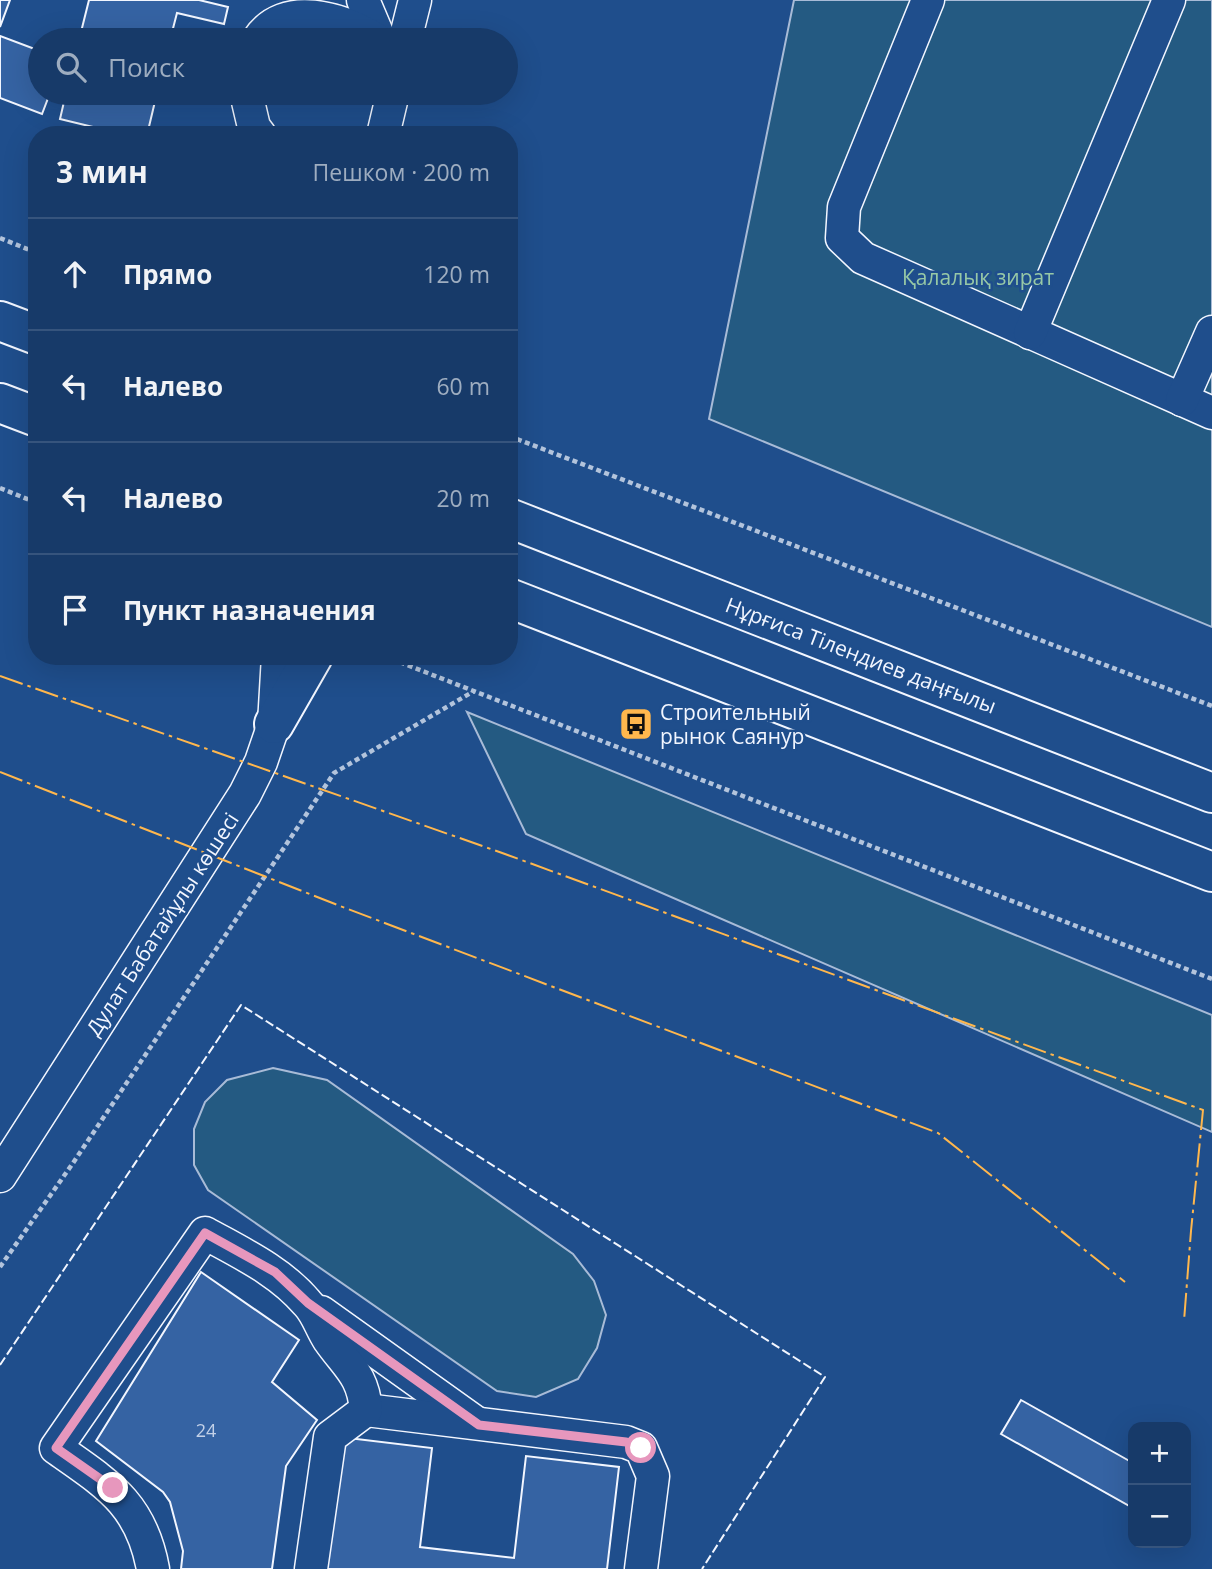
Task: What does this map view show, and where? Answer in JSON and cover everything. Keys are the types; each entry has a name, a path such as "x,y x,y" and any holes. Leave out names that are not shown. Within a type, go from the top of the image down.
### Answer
{"main road":[{"path":"0,321 28,332"},
{"path":"0,402 28,413"},
{"name":"Нұрғиса Тілендиев даңғылы","path":"518,522 1212,793"},
{"path":"518,602 1212,872"},
{"path":"274,723 308,665"}],"street":[{"path":"363,0 374,28"},
{"path":"408,28 415,0"},
{"path":"928,0 844,207 842,238 863,258 1212,413"},
{"path":"1030,333 1169,0"},
{"path":"264,28 284,7 317,11 358,28"},
{"path":"249,105 254,126"},
{"path":"385,126 390,105"},
{"path":"1182,400 1212,332"},
{"name":"Дулат Бабатайұлы көшесі","path":"0,1175 245,794 261,762 274,723 277,665"},
{"path":"153,1569 149,1545 136,1520 113,1488 56,1448 205,1233 275,1272 308,1303 479,1425"},
{"path":"308,1303 329,1339 353,1369 364,1390 366,1410"},
{"path":"311,1569 330,1437 366,1410 626,1442 641,1448 653,1476 642,1569"}],"path":[{"path":"0,238 28,249"},
{"path":"518,439 1212,706"},
{"path":"0,488 28,499"},
{"path":"407,665 1212,979"},
{"path":"0,1267 334,773 474,691"}],"green space":[{"name":"Қалалық зират","path":"794,0 1212,0 1212,627 709,419"},
{"path":"467,712 1212,1015 1212,1132 526,834"},
{"path":"273,1068 327,1080 573,1254 594,1281 606,1315 597,1348 578,1379 536,1397 497,1391 208,1190 194,1165 194,1129 205,1102 227,1080"}],"building":[{"path":"0,0 10,0 0,27"},
{"path":"89,0 199,0 228,7 224,24 177,13 173,28 82,28"},
{"path":"0,36 28,46 28,105 45,105 42,114 0,98"},
{"path":"63,105 154,105 149,126 89,126 60,119"},
{"path":"201,1272 299,1340 272,1382 317,1420 286,1466 272,1569 181,1569 183,1551 170,1502 163,1492 96,1441"},
{"path":"1021,1400 1128,1460 1128,1505 1001,1434"},
{"path":"340,1437 432,1448 420,1547 514,1558 526,1456 619,1467 607,1569 324,1569"}],"fence":[{"path":"0,1365 241,1005 825,1377 702,1569"}],"power":[{"path":"0,676 505,854 1203,1110 1184,1321"},
{"path":"0,772 340,906 938,1133 1125,1282"}],"place":[{"name":"Строительный рынок Саянур","path":"636,724"}],"route":[{"path":"113,1488 56,1448 205,1233 275,1272 308,1303 479,1425 626,1442 641,1448"}]}
